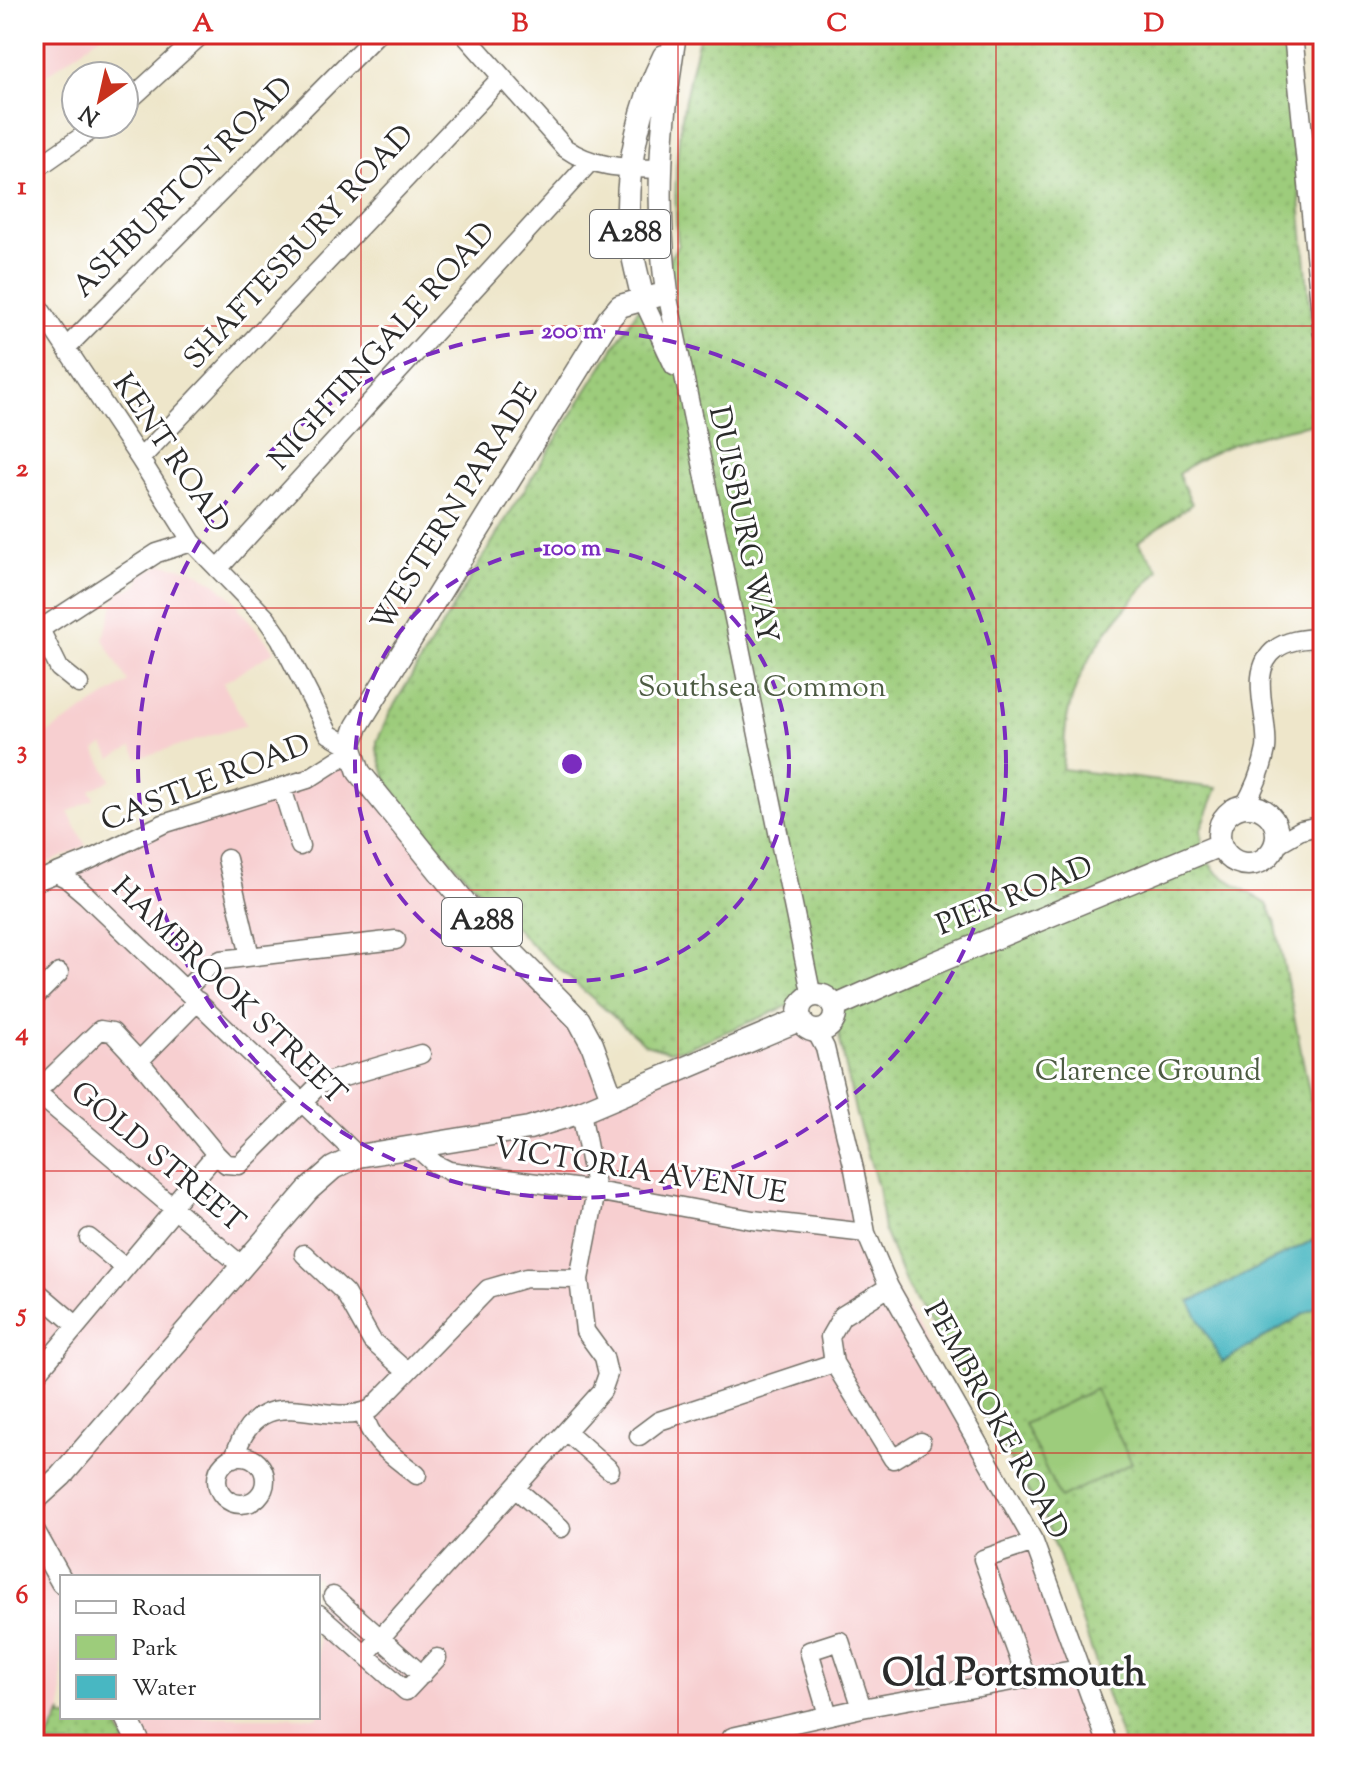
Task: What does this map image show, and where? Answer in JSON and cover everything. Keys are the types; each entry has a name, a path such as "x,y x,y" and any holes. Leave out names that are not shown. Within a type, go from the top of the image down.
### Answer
{"main road":[{"name":"A288","path":"643,300 631,247 628,213 632,168 655,74 675,35"},
{"name":"A288","path":"667,293 661,249 659,169 675,35"},
{"name":"WESTERN PARADE","path":"350,749 357,726 609,319 620,306 667,293"},
{"name":"A288","path":"350,749 359,772 379,799 474,914 579,1020 592,1044 612,1098"},
{"path":"1244,807 1254,807 1270,817 1277,835 1275,845 1265,859 1248,864 1231,859 1220,845 1223,820 1229,813 1244,807"},
{"name":"PIER ROAD","path":"834,1007 1220,845"},
{"path":"60,1578 34,1532 40,1527 44,1516 42,1504 36,1495 61,1476 308,1190 333,1168 358,1156 529,1128 581,1112 808,1025 829,1027 834,1021 834,1007 825,997 812,997 801,1005 808,1025"},
{"path":"127,1719 140,1745"}],"street":[{"path":"140,90 202,34"},
{"name":"ASHBURTON ROAD","path":"66,348 377,34"},
{"path":"464,34 565,148 589,163 659,169"},
{"path":"1293,34 1323,334"},
{"name":"SHAFTESBURY ROAD","path":"140,459 502,77"},
{"path":"34,170 77,140"},
{"name":"NIGHTINGALE ROAD","path":"218,569 589,163"},
{"name":"DUISBURG WAY","path":"667,293 812,997"},
{"name":"KENT ROAD","path":"34,300 192,542 249,600 280,638 329,734 350,749"},
{"name":"DUISBURG WAY","path":"643,300 686,394"},
{"path":"79,684 59,668 38,622 157,553 192,542"},
{"path":"1244,807 1260,775 1266,746 1260,677 1264,663 1273,650 1286,642 1323,637"},
{"name":"CASTLE ROAD","path":"34,882 87,861 163,824 282,788 320,773 350,749"},
{"path":"282,788 300,846"},
{"path":"1275,845 1301,830 1323,825"},
{"path":"227,859 250,956"},
{"name":"HAMBROOK STREET","path":"56,873 86,895 358,1156"},
{"path":"139,1061 192,995 209,966 221,960 396,940"},
{"path":"37,989 59,973"},
{"name":"PEMBROKE ROAD","path":"808,1025 825,1048 866,1233 889,1287 1034,1542 1108,1745"},
{"path":"35,1093 100,1030 112,1032 216,1154 226,1164 239,1165 320,1084 421,1054"},
{"name":"GOLD STREET","path":"35,1093 242,1266"},
{"path":"365,1655 602,1391 608,1374 604,1357 585,1331 579,1279 596,1191 581,1112"},
{"name":"VICTORIA AVENUE","path":"415,1146 435,1164 449,1171 596,1191 753,1220 866,1233"},
{"path":"34,1377 216,1154"},
{"path":"89,1238 125,1268"},
{"path":"304,1254 345,1293 372,1341 406,1371"},
{"path":"234,1458 250,1459 262,1469 264,1485 256,1499 249,1503 224,1503 218,1487 218,1472 234,1458 240,1440 255,1422 279,1410 364,1413 379,1402 488,1289 526,1278 579,1279"},
{"path":"889,1287 842,1316 830,1337 834,1363 893,1459 921,1442"},
{"path":"34,1289 76,1325"},
{"path":"639,1436 659,1421 834,1363"},
{"path":"364,1413 374,1439 417,1475"},
{"path":"567,1432 610,1470"},
{"path":"515,1488 561,1528"},
{"path":"1026,1677 983,1559 1034,1542"},
{"path":"333,1596 422,1675"},
{"path":"320,1615 406,1691 437,1658"},
{"path":"828,1715 809,1651 840,1641 862,1708"},
{"path":"732,1737 775,1736 828,1715 1079,1669"}],"shaded area":[{"path":"34,34 103,34 67,60 60,60 60,65 34,84"},
{"path":"162,564 191,569 214,582 240,606 275,651 223,683 246,725 138,758 132,747 111,758 104,745 95,750 111,780 90,790 94,799 68,812 86,846 34,867 34,742 128,682 103,639 119,589 128,590 139,584 140,575"},
{"path":"350,752 566,1007 612,1098 776,1029 823,1030 866,1234 1034,1542 1108,1745 34,1745 34,886"}],"green space":[{"name":"Southsea Common","path":"700,34 1285,34 1320,422 1264,434 1228,446 1178,474 1192,504 1138,542 1159,570 1102,638 1080,676 1067,719 1062,769 1217,788 1201,829 1203,856 1217,873 1267,904 1275,921 1323,1161 1323,1235 1190,1302 1223,1362 1323,1303 1323,1745 1124,1745 1044,1518 906,1284 884,1231 878,1187 856,1115 829,989 687,1048 669,1051 645,1044 535,948 464,875 404,806 386,778 377,741 390,712 506,519 678,245 676,164 687,87"},
{"path":"1095,1389 1132,1463 1060,1498 1024,1424"},
{"path":"60,1716 60,1719 114,1719 127,1745 45,1745"}],"water":[{"path":"1323,1235 1323,1303 1222,1362 1190,1302"}],"district":[{"name":"Old Portsmouth","path":"1014,1676"}],"park label":[{"name":"Clarence Ground","path":"1148,1072"}]}
